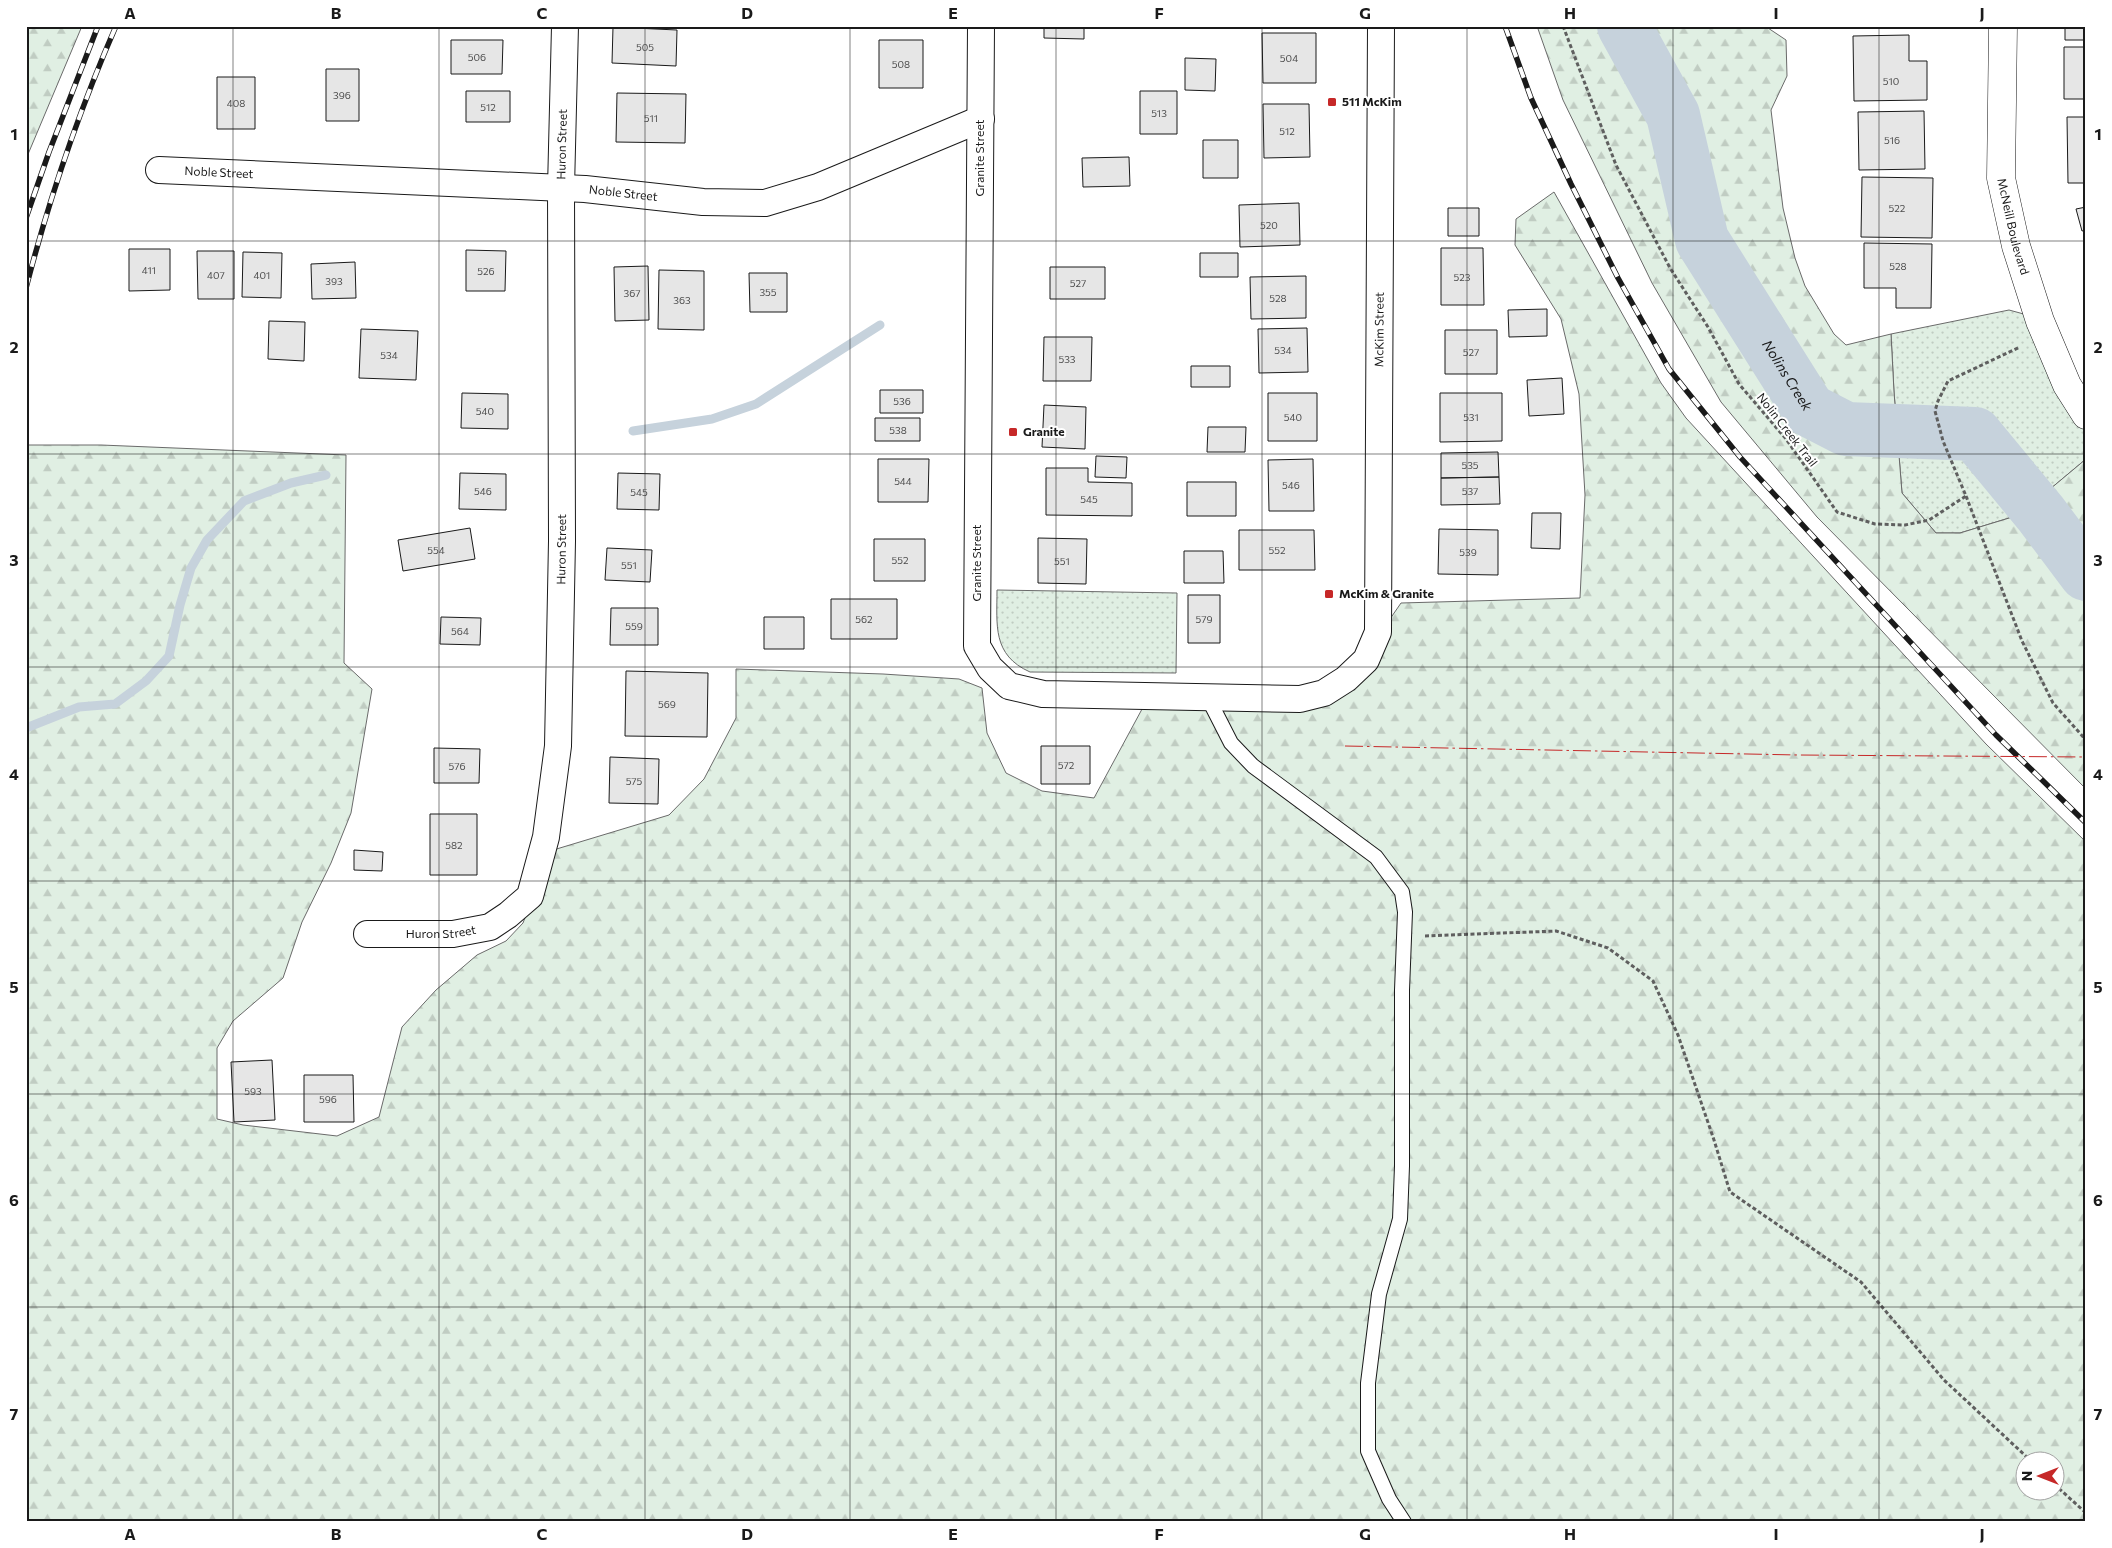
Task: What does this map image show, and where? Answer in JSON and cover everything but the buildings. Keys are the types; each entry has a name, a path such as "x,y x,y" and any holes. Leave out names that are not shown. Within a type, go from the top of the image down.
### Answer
{"street":[{"name":"Huron Street","path":"367,934 452,934 490,927 508,915 530,896 546,837 558,746 562,541 561,188 564,26"},
{"name":"Granite Street","path":"981,26 977,646 990,668 1009,686 1043,694 1300,699 1324,694 1346,679 1366,660 1378,632"},
{"name":"McKim Street","path":"1378,632 1381,26"},
{"name":"McNeill Boulevard","path":"2003,26 2001,178 2016,246 2046,334 2067,386 2086,416"},
{"name":"Noble Street","path":"159,170 561,188 702,202 765,203 818,187 981,119"}],"lane":[{"path":"1208,698 1231,743 1253,766 1376,857 1402,892 1405,912 1403,936 1400,1218 1379,1294 1368,1383 1368,1451 1389,1499 1404,1522"}],"path":[{"name":"Nolin Creek Trail","path":"1562,26 1616,165 1670,268 1708,327 1739,384 1786,439 1837,512 1875,524 1906,525 1929,520 1966,496"},
{"path":"2046,334 1948,381 1938,400 1935,412 1948,454 2022,641 2054,703 2086,740"},
{"path":"1403,936 1556,931 1608,948 1653,981 1678,1035 1730,1192 1861,1282 1944,1380 2019,1450"},
{"path":"2064,1493 2086,1513"}],"green space":[{"path":"26,26 82,26 26,159"},
{"path":"1537,26 1765,26 1786,40 1787,76 1771,110 1783,208 1795,258 1805,286 1834,334 1846,345 1891,334 1902,493 1936,533 1960,533 2019,515 2086,459 2086,789 1817,517 1721,402 1652,283 1563,100"},
{"path":"1554,192 1661,383 1686,418 1986,744 2086,842 2086,1522 26,1522 26,445 101,445 346,455 344,663 372,689 351,813 331,863 302,922 283,978 233,1021 217,1048 217,1119 243,1125 337,1136 379,1117 402,1027 436,990 477,955 506,941 523,923 532,899 540,854 669,815 704,779 736,718 736,669 883,674 959,679 982,688 987,733 1006,773 1042,791 1094,798 1148,698 1302,702 1381,632 1401,603 1580,598 1585,495 1579,394 1561,319 1515,245 1516,219"},
{"path":"2009,310 2042,319 2086,409 2086,459 2019,515 1960,533 1936,533 1902,493 1891,334"},
{"path":"997,590 1177,593 1176,673 1030,672 1009,657 1003,648 997,627"}],"waterway":[{"name":"Nolins Creek","path":"1624,26 1673,115 1702,240 1809,410 1846,429 1975,434 2041,514 2086,574"},
{"path":"633,431 712,419 756,404 880,325"},
{"path":"26,728 79,707 115,704 146,681 169,656 180,605 191,568 207,540 244,501 291,483 326,475"}],"railway":[{"path":"26,218 49,152 98,26"},
{"path":"26,288 66,156 116,26"},
{"path":"1505,26 1531,98 1571,184 1618,278 1669,369 1740,457 1996,735 2086,823"}],"power":[{"path":"1345,746 1798,755 2086,757"}],"place":[{"name":"511 McKim","path":"1332,102"},
{"name":"Granite","path":"1013,432"},
{"name":"McKim & Granite","path":"1329,594"}]}
